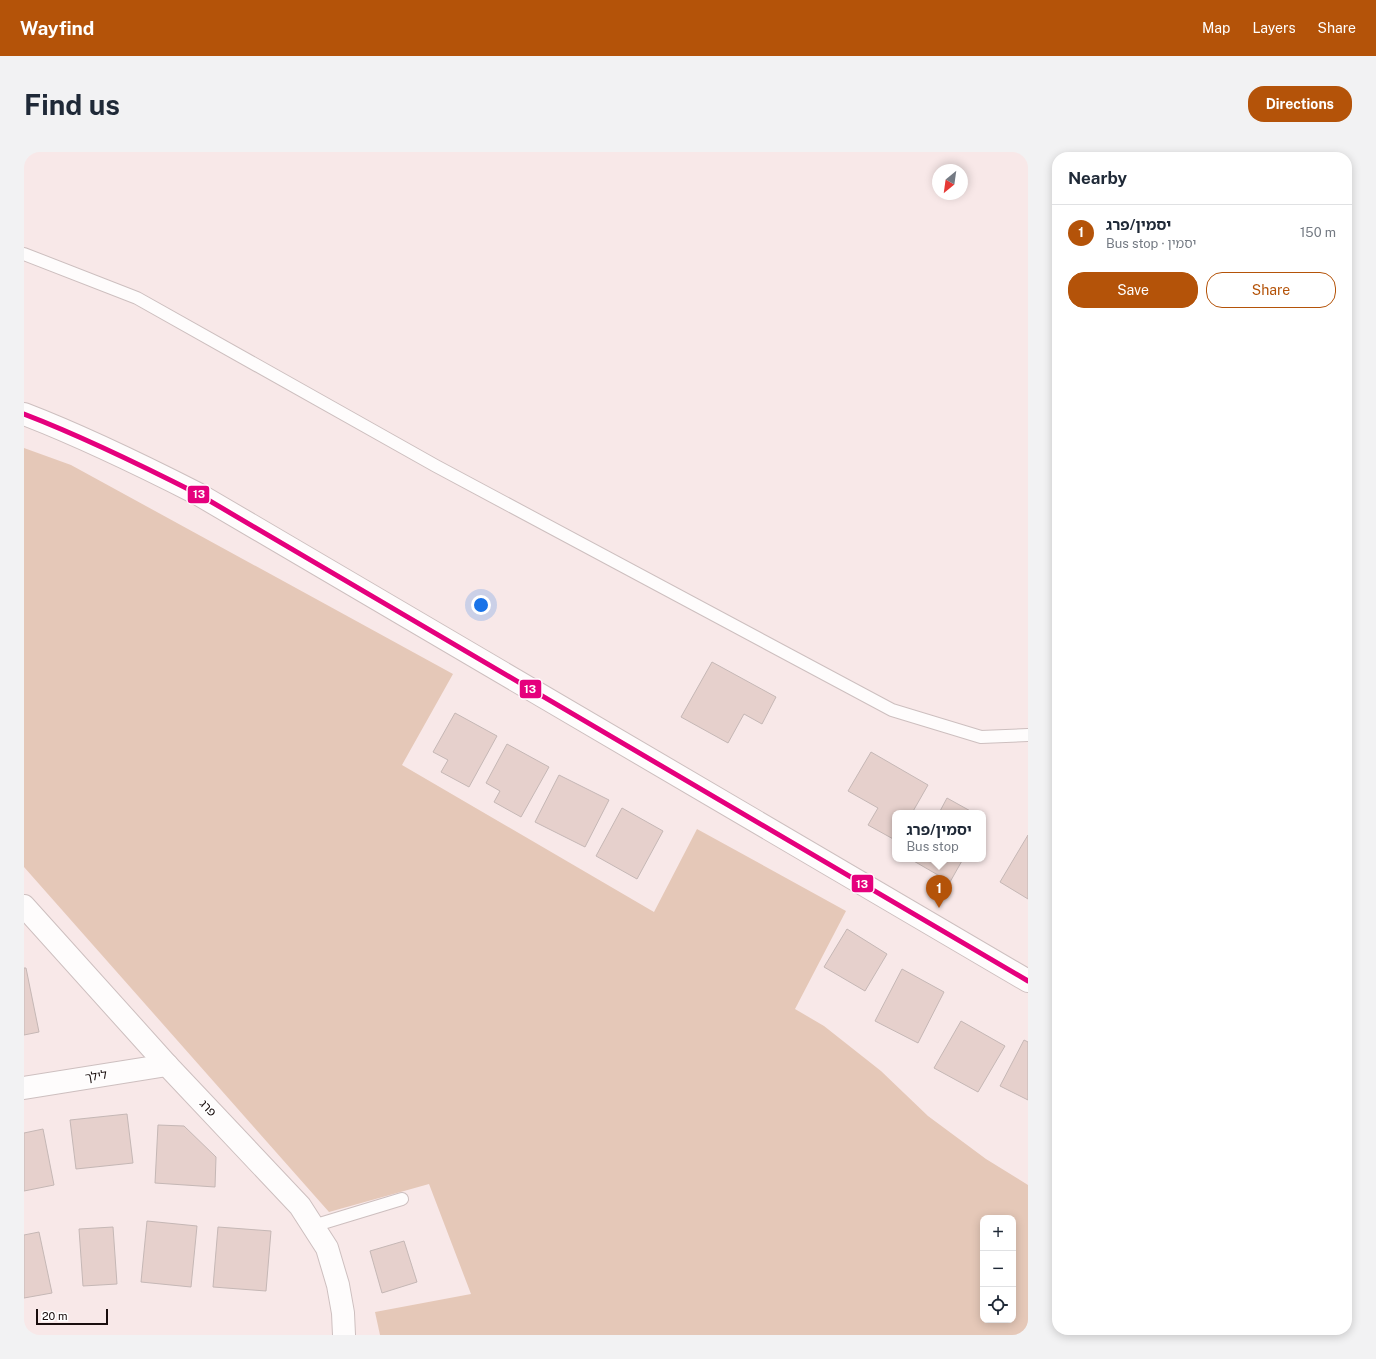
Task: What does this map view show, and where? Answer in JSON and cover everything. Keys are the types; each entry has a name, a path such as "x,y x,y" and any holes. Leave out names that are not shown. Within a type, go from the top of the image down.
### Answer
{"street":[{"path":"24,414 60,428 137,463 198,494 1028,981"},
{"name":"פרג","path":"24,906 167,1065 300,1206 327,1248 338,1285 343,1312 344,1335"},
{"name":"לילך","path":"24,1088 167,1065"}],"lane":[{"path":"24,254 137,298 436,466 892,710 981,737 1028,735"},
{"path":"314,1226 402,1199"}],"shaded area":[{"path":"24,448 71,465 453,674 402,765 654,912 697,829 846,911 795,1009 824,1026 881,1071 928,1116 986,1159 1028,1185 1028,1335 380,1335 375,1312 471,1294 429,1184 329,1212 24,867"}],"building":[{"path":"712,662 776,697 762,724 744,714 728,743 681,717"},
{"path":"455,713 497,736 469,787 441,772 448,760 433,752"},
{"path":"507,744 549,767 521,817 494,802 500,791 486,783"},
{"path":"871,752 928,785 914,810 892,810 892,838 868,825 878,808 848,791"},
{"path":"559,775 609,800 585,847 535,822"},
{"path":"947,798 969,810 941,810"},
{"path":"622,808 663,831 637,879 596,856"},
{"path":"1028,835 1028,899 1000,882"},
{"path":"915,862 961,862 950,882"},
{"path":"847,929 887,954 865,991 824,967"},
{"path":"24,968 26,968 39,1032 24,1035"},
{"path":"902,969 944,992 918,1043 875,1021"},
{"path":"961,1021 1005,1046 978,1092 934,1068"},
{"path":"1024,1040 1028,1042 1028,1100 1000,1086"},
{"path":"127,1114 133,1163 76,1169 70,1120"},
{"path":"158,1125 184,1126 216,1157 215,1187 155,1183"},
{"path":"43,1129 54,1185 24,1191 24,1133"},
{"path":"147,1221 197,1226 191,1287 141,1282"},
{"path":"113,1227 117,1284 83,1286 79,1229"},
{"path":"218,1227 271,1231 266,1291 213,1287"},
{"path":"39,1232 52,1293 24,1298 24,1235"},
{"path":"404,1241 417,1282 382,1293 370,1251"}],"transit line":[{"name":"13","path":"24,414 112,452 198,494 1028,981"}],"place":[{"name":"יסמין/פרג","path":"939,908"}]}
